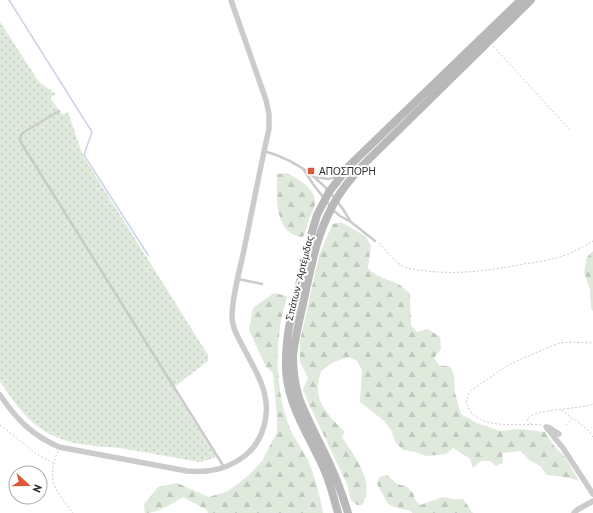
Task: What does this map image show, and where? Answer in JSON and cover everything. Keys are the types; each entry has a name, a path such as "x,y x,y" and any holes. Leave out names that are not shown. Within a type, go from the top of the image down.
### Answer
{"main road":[{"name":"Σπάτων - Αρτέμιδας","path":"338,513 324,470 293,404 288,385 286,367 288,327 312,232 325,199 341,175 521,0"},
{"name":"Σπάτων - Αρτέμιδας","path":"348,513 331,467 308,420 299,397 295,378 293,356 296,333 314,250 331,208 347,183 363,165 531,0"},
{"path":"345,503 354,513"}],"street":[{"path":"0,396 15,416 30,431 47,442 59,447 187,470 206,472 224,467 241,458 254,446 262,431 267,413 267,405 264,390 233,328 232,316 270,121 269,108 231,0"},
{"path":"546,427 559,434"},
{"path":"546,427 563,448 593,494"},
{"path":"574,513 576,510 593,502"}],"lane":[{"path":"59,111 24,132 21,135 20,142 224,467"},
{"path":"264,151 287,159 315,177 336,200 351,222"},
{"path":"304,169 331,208 375,241"},
{"path":"315,177 328,179 341,175"},
{"path":"238,279 262,284"}],"path":[{"path":"489,42 571,131"},
{"path":"375,241 384,248 400,266 414,269 457,273 485,271 562,256 593,241"},
{"path":"546,427 510,425 480,419 472,414 468,408 466,402 468,395 470,391 510,364 549,347 560,343 593,343"},
{"path":"531,425 527,420 532,414 578,408 593,404"},
{"path":"561,410 588,430 593,437"},
{"path":"566,425 573,418"},
{"path":"0,425 38,455 53,463"},
{"path":"59,447 53,463 52,478 58,493 73,513"}],"green space":[{"path":"0,22 39,82 56,94 50,98 63,115 68,112 83,156 208,355 208,361 173,388 216,457 198,462 119,448 78,444 59,438 49,434 34,424 18,407 0,382"},
{"path":"287,173 306,185 310,189 315,199 315,206 303,237 293,235 286,229 279,213 277,203 277,174"},
{"path":"341,222 365,236 371,245 368,268 379,276 400,285 410,294 411,325 417,332 428,329 440,337 441,349 434,358 439,365 451,367 454,376 455,393 461,414 477,423 500,431 520,429 545,432 555,447 565,457 579,481 570,478 547,475 540,466 528,459 521,451 502,453 503,463 496,466 490,461 481,461 473,468 470,459 453,448 446,454 427,456 403,450 396,443 391,430 384,421 360,402 362,370 357,361 349,357 334,362 321,371 318,393 322,405 326,411 345,432 342,437 358,461 365,479 367,487 366,496 362,505 357,505 351,500 347,484 307,400 303,389 308,378 300,362 300,341 319,256 333,224"},
{"path":"593,251 593,311 591,309 590,289 584,273 587,257"},
{"path":"274,293 287,296 281,324 278,353 280,394 291,431 311,466 323,513 208,513 207,510 183,497 160,510 145,513 144,504 158,487 177,483 209,497 228,491 248,476 262,461 277,432 273,373 266,367 249,330 253,308"},
{"path":"387,475 397,484 406,486 413,493 415,500 420,505 443,497 463,499 473,513 413,513 411,511 394,507 388,504 377,484 379,477"}],"waterway":[{"path":"9,0 92,132 84,155 148,255"}],"place":[{"name":"ΑΠΟΣΠΟΡΗ","path":"311,171"}]}
